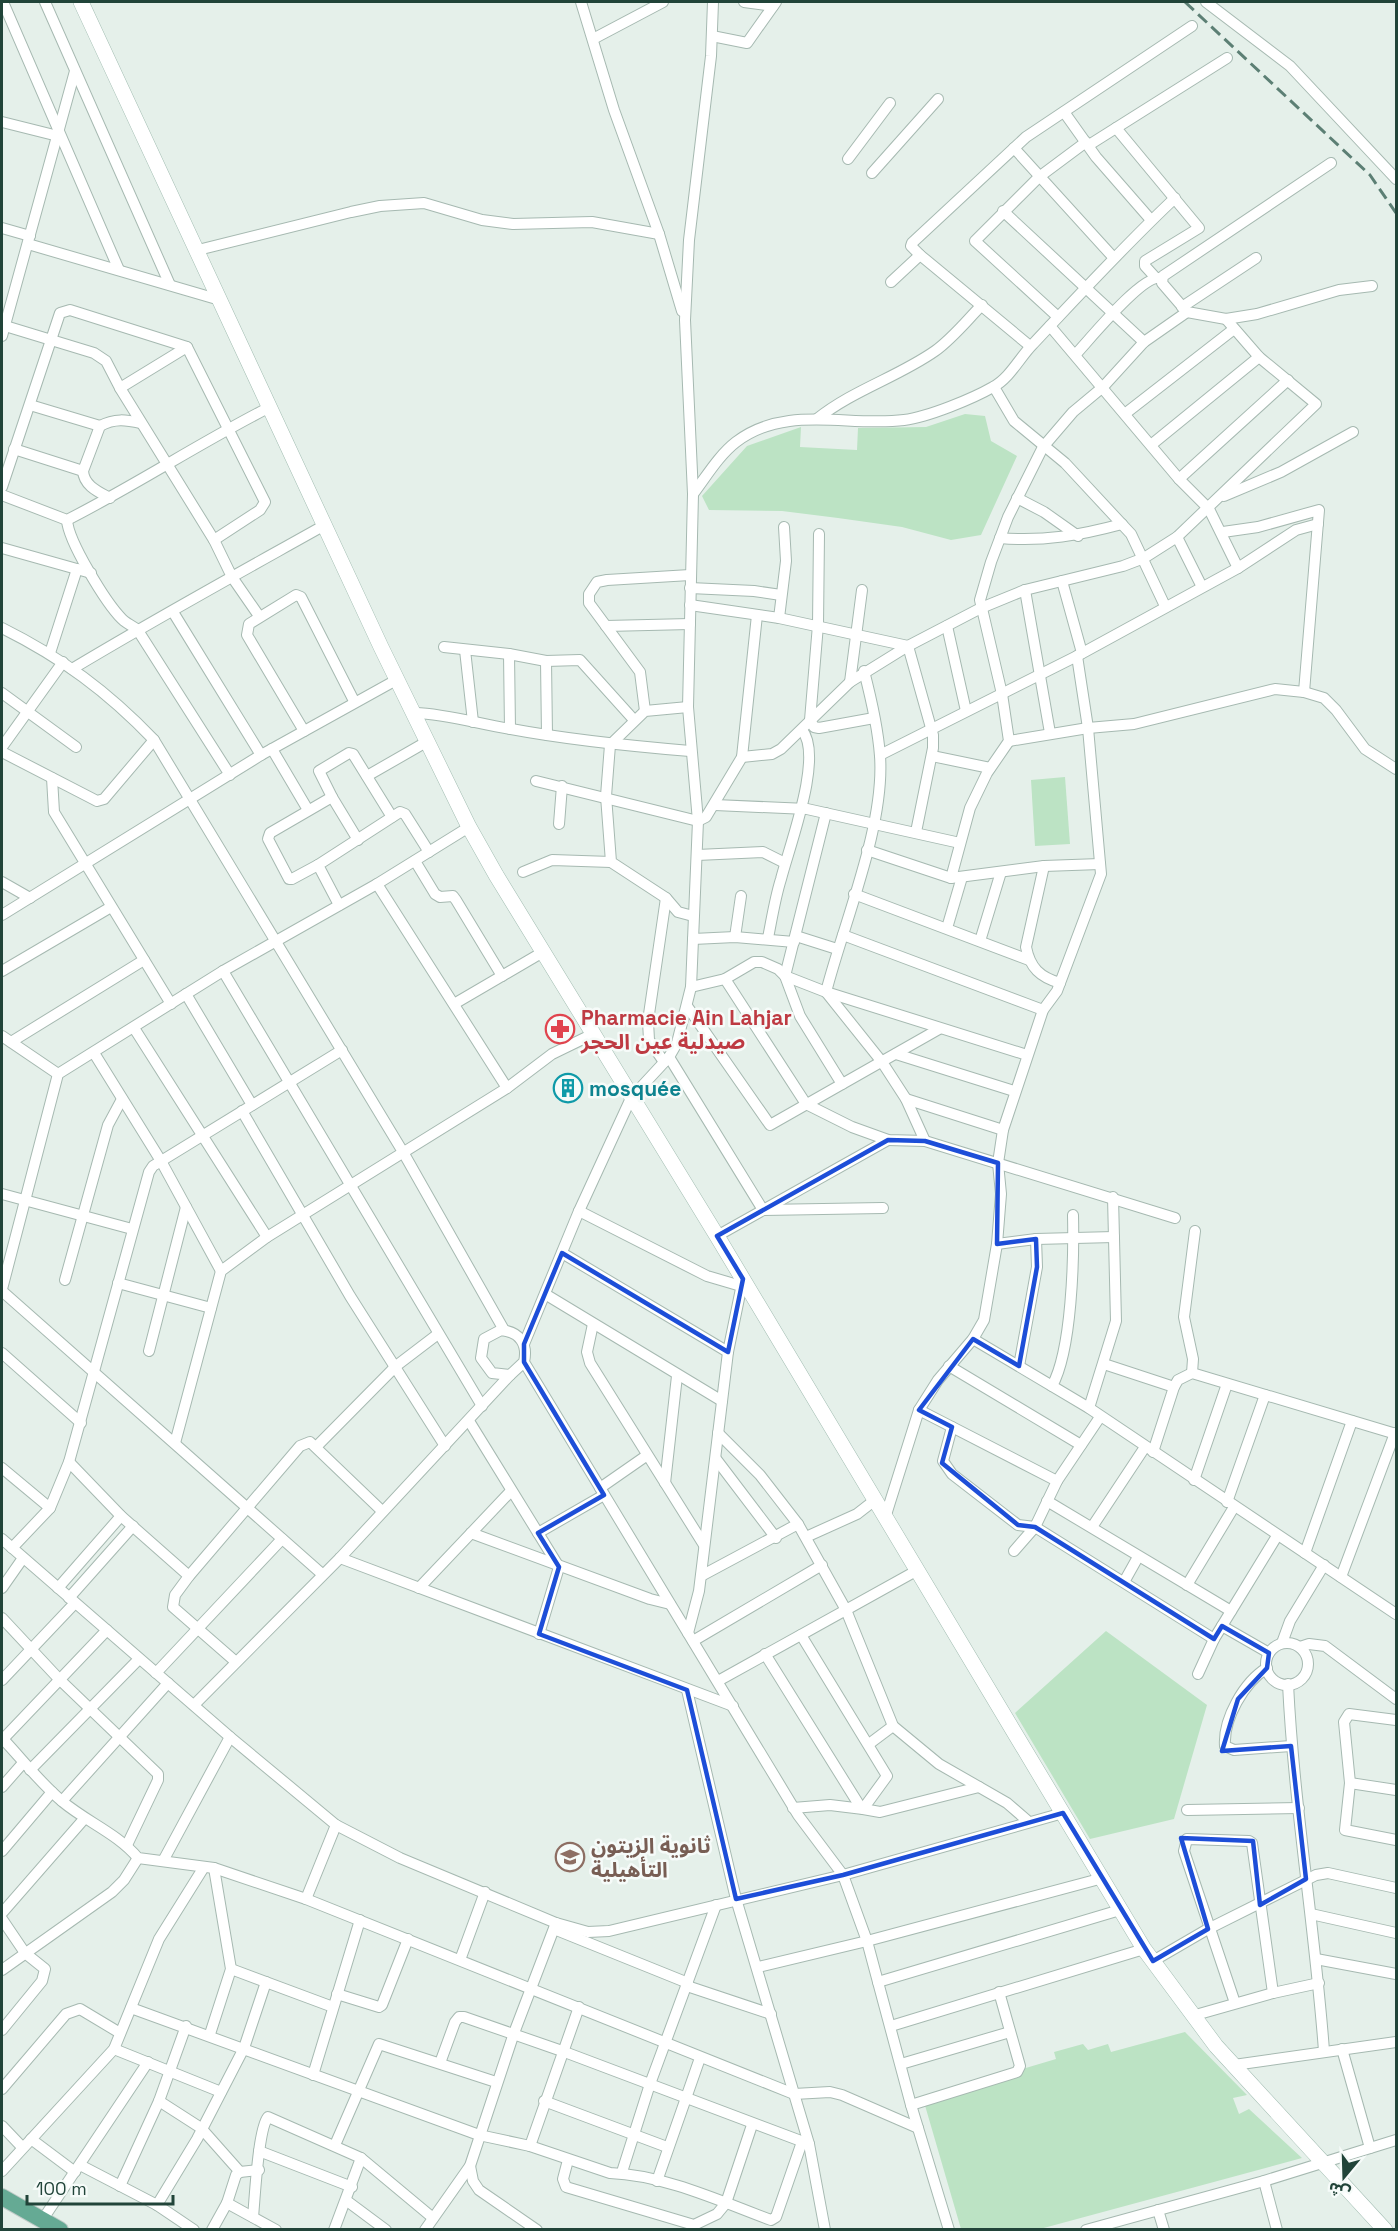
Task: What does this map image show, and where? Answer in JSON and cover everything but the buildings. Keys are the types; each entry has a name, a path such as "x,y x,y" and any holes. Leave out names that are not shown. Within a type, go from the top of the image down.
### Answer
{"main road":[{"path":"81,2 198,250 323,526 469,827 1148,1955 1192,2016 1234,2065 1384,2229"},
{"path":"2,2197 60,2229"}],"street":[{"path":"45,2 170,285"},
{"path":"581,2 614,110 658,234 685,320"},
{"path":"593,39 663,2"},
{"path":"713,2 712,36 688,240 685,320 693,494 688,707 690,751 698,821 691,987 677,1043 667,1059 631,1098 579,1211 524,1344 524,1362 793,1808 843,1875 867,1941 911,2104 949,2229"},
{"path":"744,2 774,4"},
{"path":"1206,2 1290,66 1396,179"},
{"path":"712,36 747,43 774,4"},
{"path":"3,7 119,270"},
{"path":"1030,346 920,255 911,246 912,243 1014,148 1192,26"},
{"path":"1227,58 1116,128 1087,143 1039,177 975,241 1054,322 1076,354 1179,479 1209,509 1238,568"},
{"path":"75,71 3,329 52,341 99,356 106,361 141,423 214,540 232,577 259,616"},
{"path":"872,173 938,99"},
{"path":"848,159 890,103"},
{"path":"1064,112 1096,157 1151,220"},
{"path":"2,122 59,132"},
{"path":"1116,128 1198,228 1145,261 1145,266 1158,277 1184,310 1226,319 1257,314 1339,290 1372,286"},
{"path":"1014,148 1113,256"},
{"path":"1076,354 1137,290 1331,163"},
{"path":"693,494 737,441 781,421 818,418 870,421 921,417 994,387 1030,346 1087,288 1113,256 1175,198"},
{"path":"198,250 380,206 424,204 482,220 513,224 592,222 658,234"},
{"path":"1003,211 1144,342"},
{"path":"2,228 29,240 119,270 220,300"},
{"path":"891,282 920,255"},
{"path":"947,928 957,878 960,843 970,808 990,768 1009,741 1002,694 981,608 981,591 1017,498 1043,447 1073,412 1103,387 1144,342 1256,258"},
{"path":"818,418 835,405 884,381 938,349 982,304"},
{"path":"2,487 60,313 66,309 187,347 265,505 214,540"},
{"path":"742,757 772,754 802,730 849,682 908,646 981,608 1025,590 1103,572 1144,558 1177,537 1209,509 1316,404 1259,357 1226,319"},
{"path":"1126,413 1234,329"},
{"path":"120,388 187,347"},
{"path":"1151,445 1179,425 1259,357"},
{"path":"1179,479 1288,380"},
{"path":"994,387 1014,421 1065,463 1122,524 1144,558 1165,606"},
{"path":"30,405 100,426 121,419 141,423"},
{"path":"2,495 67,520 110,498 226,429 270,407"},
{"path":"100,426 83,471 87,482 110,498"},
{"path":"1221,497 1254,485 1353,432"},
{"path":"14,449 83,471"},
{"path":"1017,498 1044,512 1078,536"},
{"path":"1222,532 1258,527 1319,510 1304,692"},
{"path":"67,520 72,540 91,573 120,617 137,629 230,775"},
{"path":"1000,538 1020,540 1078,536 1122,524"},
{"path":"880,755 1079,655 1238,568 1296,530 1318,524"},
{"path":"72,669 137,629 173,612 323,526"},
{"path":"779,618 786,561 784,527"},
{"path":"819,534 818,625 810,720 814,727 819,728 874,718"},
{"path":"1177,537 1202,586"},
{"path":"2,548 91,573"},
{"path":"50,653 77,569"},
{"path":"645,711 640,672 589,603 589,594 597,582 690,575"},
{"path":"885,1518 919,1410 927,1394 973,1339 987,1308 998,1244 1001,1194 998,1163 1003,1130 1014,1091 1043,1010 1060,983 1101,874 1079,655 1062,581"},
{"path":"690,588 754,591 781,595"},
{"path":"849,682 862,590"},
{"path":"1025,590 1050,733"},
{"path":"304,731 247,635 249,624 259,616 296,595 301,597 354,701"},
{"path":"690,605 818,625 908,646"},
{"path":"173,612 261,755"},
{"path":"536,781 606,796 698,821 706,817 742,757 757,615"},
{"path":"606,626 690,624"},
{"path":"947,626 966,711"},
{"path":"2,628 63,662 128,714 154,740 404,1152 504,1330"},
{"path":"908,646 933,735 932,756 916,832"},
{"path":"444,648 509,654 546,661 580,660 634,720"},
{"path":"465,650 473,722"},
{"path":"509,654 510,729"},
{"path":"546,661 547,735"},
{"path":"63,662 27,710 2,750 100,801 154,740"},
{"path":"826,992 867,850 879,788 880,755 864,671"},
{"path":"2,915 261,755 354,701 398,679"},
{"path":"1009,741 1050,733 1134,724 1275,689 1304,692 1324,698 1336,710 1365,749 1396,769"},
{"path":"2,693 76,747"},
{"path":"611,862 606,796 610,745 645,711 688,707"},
{"path":"415,713 450,716 510,729 610,745 690,751"},
{"path":"768,938 785,863 802,809 809,745 802,730"},
{"path":"367,776 428,741"},
{"path":"272,749 308,810"},
{"path":"358,840 319,773 349,753 355,755 392,818"},
{"path":"932,756 990,768"},
{"path":"52,778 54,812 171,1004"},
{"path":"559,824 562,786"},
{"path":"332,797 270,833 268,839 288,879 318,865 400,812 405,814 429,852"},
{"path":"715,805 802,809 960,843"},
{"path":"826,813 785,976 800,1016 842,1084"},
{"path":"322,1574 175,1443 94,1375 2,1290 58,1074 223,970 377,884 469,827"},
{"path":"867,850 957,878 1044,866 1100,864"},
{"path":"697,855 763,852 785,863"},
{"path":"523,872 552,860 611,862 666,898 678,912 693,916"},
{"path":"415,861 435,894 440,897 453,896 502,976"},
{"path":"318,865 339,905"},
{"path":"1044,866 1026,947 1029,960 1043,978 1060,983"},
{"path":"980,941 1001,872"},
{"path":"2,882 30,898"},
{"path":"377,884 507,1088"},
{"path":"854,894 1029,960"},
{"path":"735,937 741,896"},
{"path":"666,898 648,1028 649,1040 667,1059 763,1210"},
{"path":"2,971 111,907"},
{"path":"843,935 1043,1010"},
{"path":"693,939 735,937 795,939 837,948"},
{"path":"454,1004 543,952"},
{"path":"58,1074 6,1039 144,960"},
{"path":"691,987 725,979 754,962 762,962 778,969 785,976 826,992 1027,1055"},
{"path":"223,970 482,1406"},
{"path":"725,979 806,1104 843,1123 888,1140 925,1141 1113,1197 1175,1218"},
{"path":"826,992 882,1062 906,1099 925,1141"},
{"path":"186,994 252,1105"},
{"path":"687,1006 770,1125 939,1029"},
{"path":"134,1028 267,1237"},
{"path":"175,1443 221,1271 267,1237 507,1088 552,1054 593,1034"},
{"path":"12,1548 50,1508 69,1462 149,1172 161,1161 342,1050"},
{"path":"94,1053 161,1161 221,1271"},
{"path":"896,1054 1014,1091"},
{"path":"65,1280 108,1125 122,1099"},
{"path":"906,1099 1003,1130"},
{"path":"242,1111 302,1215 445,1446"},
{"path":"717,1236 888,1140"},
{"path":"2,1194 132,1229"},
{"path":"1089,1408 1116,1321 1113,1197"},
{"path":"148,1351 186,1207"},
{"path":"763,1210 884,1208"},
{"path":"579,1211 707,1276 742,1282 728,1352 701,1576 690,1637"},
{"path":"1052,1386 1064,1358 1074,1215"},
{"path":"1192,1374 1193,1359 1184,1317 1195,1231"},
{"path":"998,1244 1036,1239 1114,1237"},
{"path":"1019,1366 1037,1268 1036,1239"},
{"path":"562,1253 728,1352"},
{"path":"118,1283 211,1308"},
{"path":"545,1294 677,1376 722,1401"},
{"path":"592,1324 587,1352 590,1363 646,1456 705,1545"},
{"path":"510,1375 492,1373 480,1358 484,1339 492,1333 504,1330 519,1336 524,1344"},
{"path":"316,1446 396,1366 438,1334"},
{"path":"973,1339 1089,1408 1230,1505 1396,1614"},
{"path":"2,1353 81,1423"},
{"path":"194,1705 340,1558 524,1362"},
{"path":"1104,1364 1174,1387"},
{"path":"949,1366 1081,1444"},
{"path":"1092,1527 1149,1449 1178,1380 1192,1374 1396,1434 1341,1577"},
{"path":"665,1483 677,1376"},
{"path":"1194,1480 1227,1383"},
{"path":"1187,1585 1230,1505 1265,1395"},
{"path":"919,1410 1057,1481"},
{"path":"1014,1551 1035,1527 1057,1481 1100,1417"},
{"path":"470,1421 559,1567 539,1634"},
{"path":"1305,1553 1352,1421"},
{"path":"952,1427 943,1461 946,1467 1018,1525 1035,1527 1214,1639"},
{"path":"718,1433 760,1475 806,1537 846,1610 893,1726 939,1764 1020,1812 1029,1822"},
{"path":"236,1662 173,1606 175,1596 189,1576 300,1446 310,1442 316,1446 382,1511"},
{"path":"538,1533 602,1491 646,1456"},
{"path":"716,1459 776,1538"},
{"path":"69,1462 121,1516 189,1576"},
{"path":"2,1468 50,1508"},
{"path":"419,1588 511,1491"},
{"path":"806,1537 857,1514 874,1500"},
{"path":"1047,1501 1231,1611"},
{"path":"58,1588 121,1516"},
{"path":"701,1576 776,1538 798,1524"},
{"path":"2,1680 32,1649 133,1526"},
{"path":"471,1533 559,1567 670,1604"},
{"path":"1198,1674 1214,1639 1277,1536"},
{"path":"2,1539 230,1737 336,1824 400,1858 485,1892 687,1985 771,2014"},
{"path":"156,1673 282,1539"},
{"path":"1124,1582 1138,1557"},
{"path":"2,1588 23,1558"},
{"path":"340,1558 733,1706"},
{"path":"690,1637 822,1565"},
{"path":"1300,1647 1307,1657 1307,1670 1300,1680 1288,1684 1274,1680 1267,1668 1269,1653 1282,1643 1290,1621 1324,1566"},
{"path":"718,1681 916,1571"},
{"path":"2,1618 59,1679 158,1773 158,1780 127,1845"},
{"path":"1222,1626 1269,1653"},
{"path":"108,1630 2,1739 62,1801 84,1819 127,1845 138,1858 209,1868 306,1899 794,2094 830,2092 842,2095 918,2128"},
{"path":"801,1635 869,1744 886,1776 862,1809"},
{"path":"1282,1643 1300,1647 1309,1644 1325,1646 1396,1698"},
{"path":"765,1654 862,1809"},
{"path":"2,1787 90,1709 139,1659"},
{"path":"2,1662 12,1670"},
{"path":"1267,1668 1258,1673 1238,1700 1228,1724 1225,1746 1234,1750 1291,1746"},
{"path":"62,1801 168,1683"},
{"path":"1288,1684 1291,1746 1319,1983 1324,2051"},
{"path":"687,1690 736,1899 794,2094 825,2229"},
{"path":"1396,1720 1345,1716 1344,1722 1350,1783 1345,1830 1396,1840"},
{"path":"869,1744 893,1726"},
{"path":"163,1861 230,1737"},
{"path":"1350,1783 1396,1790"},
{"path":"793,1808 830,1805 880,1812 979,1787"},
{"path":"2,1851 52,1792"},
{"path":"1188,1810 1299,1808"},
{"path":"555,1926 599,1932 843,1875 1063,1814"},
{"path":"2,1913 84,1819"},
{"path":"306,1899 336,1824"},
{"path":"1235,2003 1208,1929 1184,1851 1187,1839 1249,1840 1252,1843 1273,1993"},
{"path":"2,1970 112,1892 128,1875 138,1858"},
{"path":"209,1868 231,1969 210,2034"},
{"path":"2,2171 114,2049 159,1939 209,1868"},
{"path":"891,2026 999,1992 1148,1955 1260,1905 1306,1879 1328,1873 1396,1888"},
{"path":"758,1967 867,1941 1103,1878"},
{"path":"460,1960 485,1892"},
{"path":"622,2172 650,2084 716,1905"},
{"path":"878,1982 1120,1910"},
{"path":"1311,1914 1396,1933"},
{"path":"2,1919 25,1953 43,1966 44,1977 2,2030"},
{"path":"313,2075 360,1920"},
{"path":"425,2229 470,2166 496,2082 555,1926"},
{"path":"337,1994 382,2006 408,1939"},
{"path":"1316,1959 1396,1974"},
{"path":"231,1969 333,2007"},
{"path":"157,2205 198,2139 201,2128 244,2048 266,1982"},
{"path":"1192,2016 1273,1993 1319,1983"},
{"path":"911,2104 1017,2072 1020,2066 999,1992"},
{"path":"530,2146 579,2007"},
{"path":"130,2008 210,2034 313,2075 479,2135 530,2146 610,2173 622,2172 657,2181 774,2219 805,2143"},
{"path":"2,2089 66,2014 75,2009 80,2009 120,2033"},
{"path":"440,2063 459,2017 514,2033 752,2125 805,2143"},
{"path":"120,2186 159,2101 186,2026"},
{"path":"901,2064 1010,2032"},
{"path":"335,2145 379,2044 496,2082"},
{"path":"1234,2065 1324,2051 1396,2044"},
{"path":"114,2049 221,2092"},
{"path":"1342,2049 1370,2148"},
{"path":"657,2181 700,2058"},
{"path":"43,2219 148,2062"},
{"path":"159,2101 201,2128 240,2172"},
{"path":"544,2101 667,2147"},
{"path":"253,2217 259,2151 264,2123 268,2117 361,2158 433,2218"},
{"path":"568,2160 563,2179 566,2187 695,2227 717,2214 726,2204 752,2125"},
{"path":"2,2126 22,2147"},
{"path":"31,2139 78,2169 120,2186 157,2205 194,2229"},
{"path":"1086,2229 1264,2181 1396,2140"},
{"path":"259,2151 352,2187"},
{"path":"338,2228 361,2158"},
{"path":"470,2166 473,2181 479,2190 537,2229"},
{"path":"240,2172 259,2170"},
{"path":"212,2229 240,2172"},
{"path":"1264,2181 1277,2229"},
{"path":"347,2201 386,2229"},
{"path":"226,2203 276,2229"},
{"path":"1158,2210 1164,2229"}],"highlighted area":[{"path":"888,1140 925,1141 998,1163 997,1244 1036,1239 1037,1267 1019,1366 973,1339 919,1410 952,1427 942,1463 1018,1525 1035,1527 1214,1639 1222,1626 1269,1653 1267,1668 1238,1699 1222,1751 1291,1746 1306,1879 1260,1905 1253,1841 1181,1838 1208,1929 1153,1961 1063,1813 843,1875 736,1899 687,1690 539,1634 559,1567 538,1533 604,1495 524,1362 524,1344 562,1253 728,1352 743,1279 717,1236"}],"green space":[{"path":"965,414 985,416 991,441 1017,456 981,535 951,540 902,527 782,511 709,510 702,496 747,446 801,427 800,447 857,450 858,428 926,427"},
{"path":"1065,777 1070,844 1035,846 1031,780"},
{"path":"1106,1631 1207,1705 1174,1819 1090,1839 1015,1713"},
{"path":"1185,2032 1247,2095 1233,2098 1239,2114 1249,2109 1302,2158 1040,2229 961,2229 924,2102 1020,2077 1019,2070 1056,2059 1054,2052 1083,2044 1088,2050 1108,2044 1111,2052"}],"railway":[{"path":"1185,2 1370,175 1396,213"}],"place":[{"name":"Pharmacie Ain Lahjar صيدلية عين الحجر","path":"560,1029"},
{"name":"mosquée","path":"568,1088"},
{"name":"ثانوية الزيتون التأهيلية","path":"570,1857"}]}
